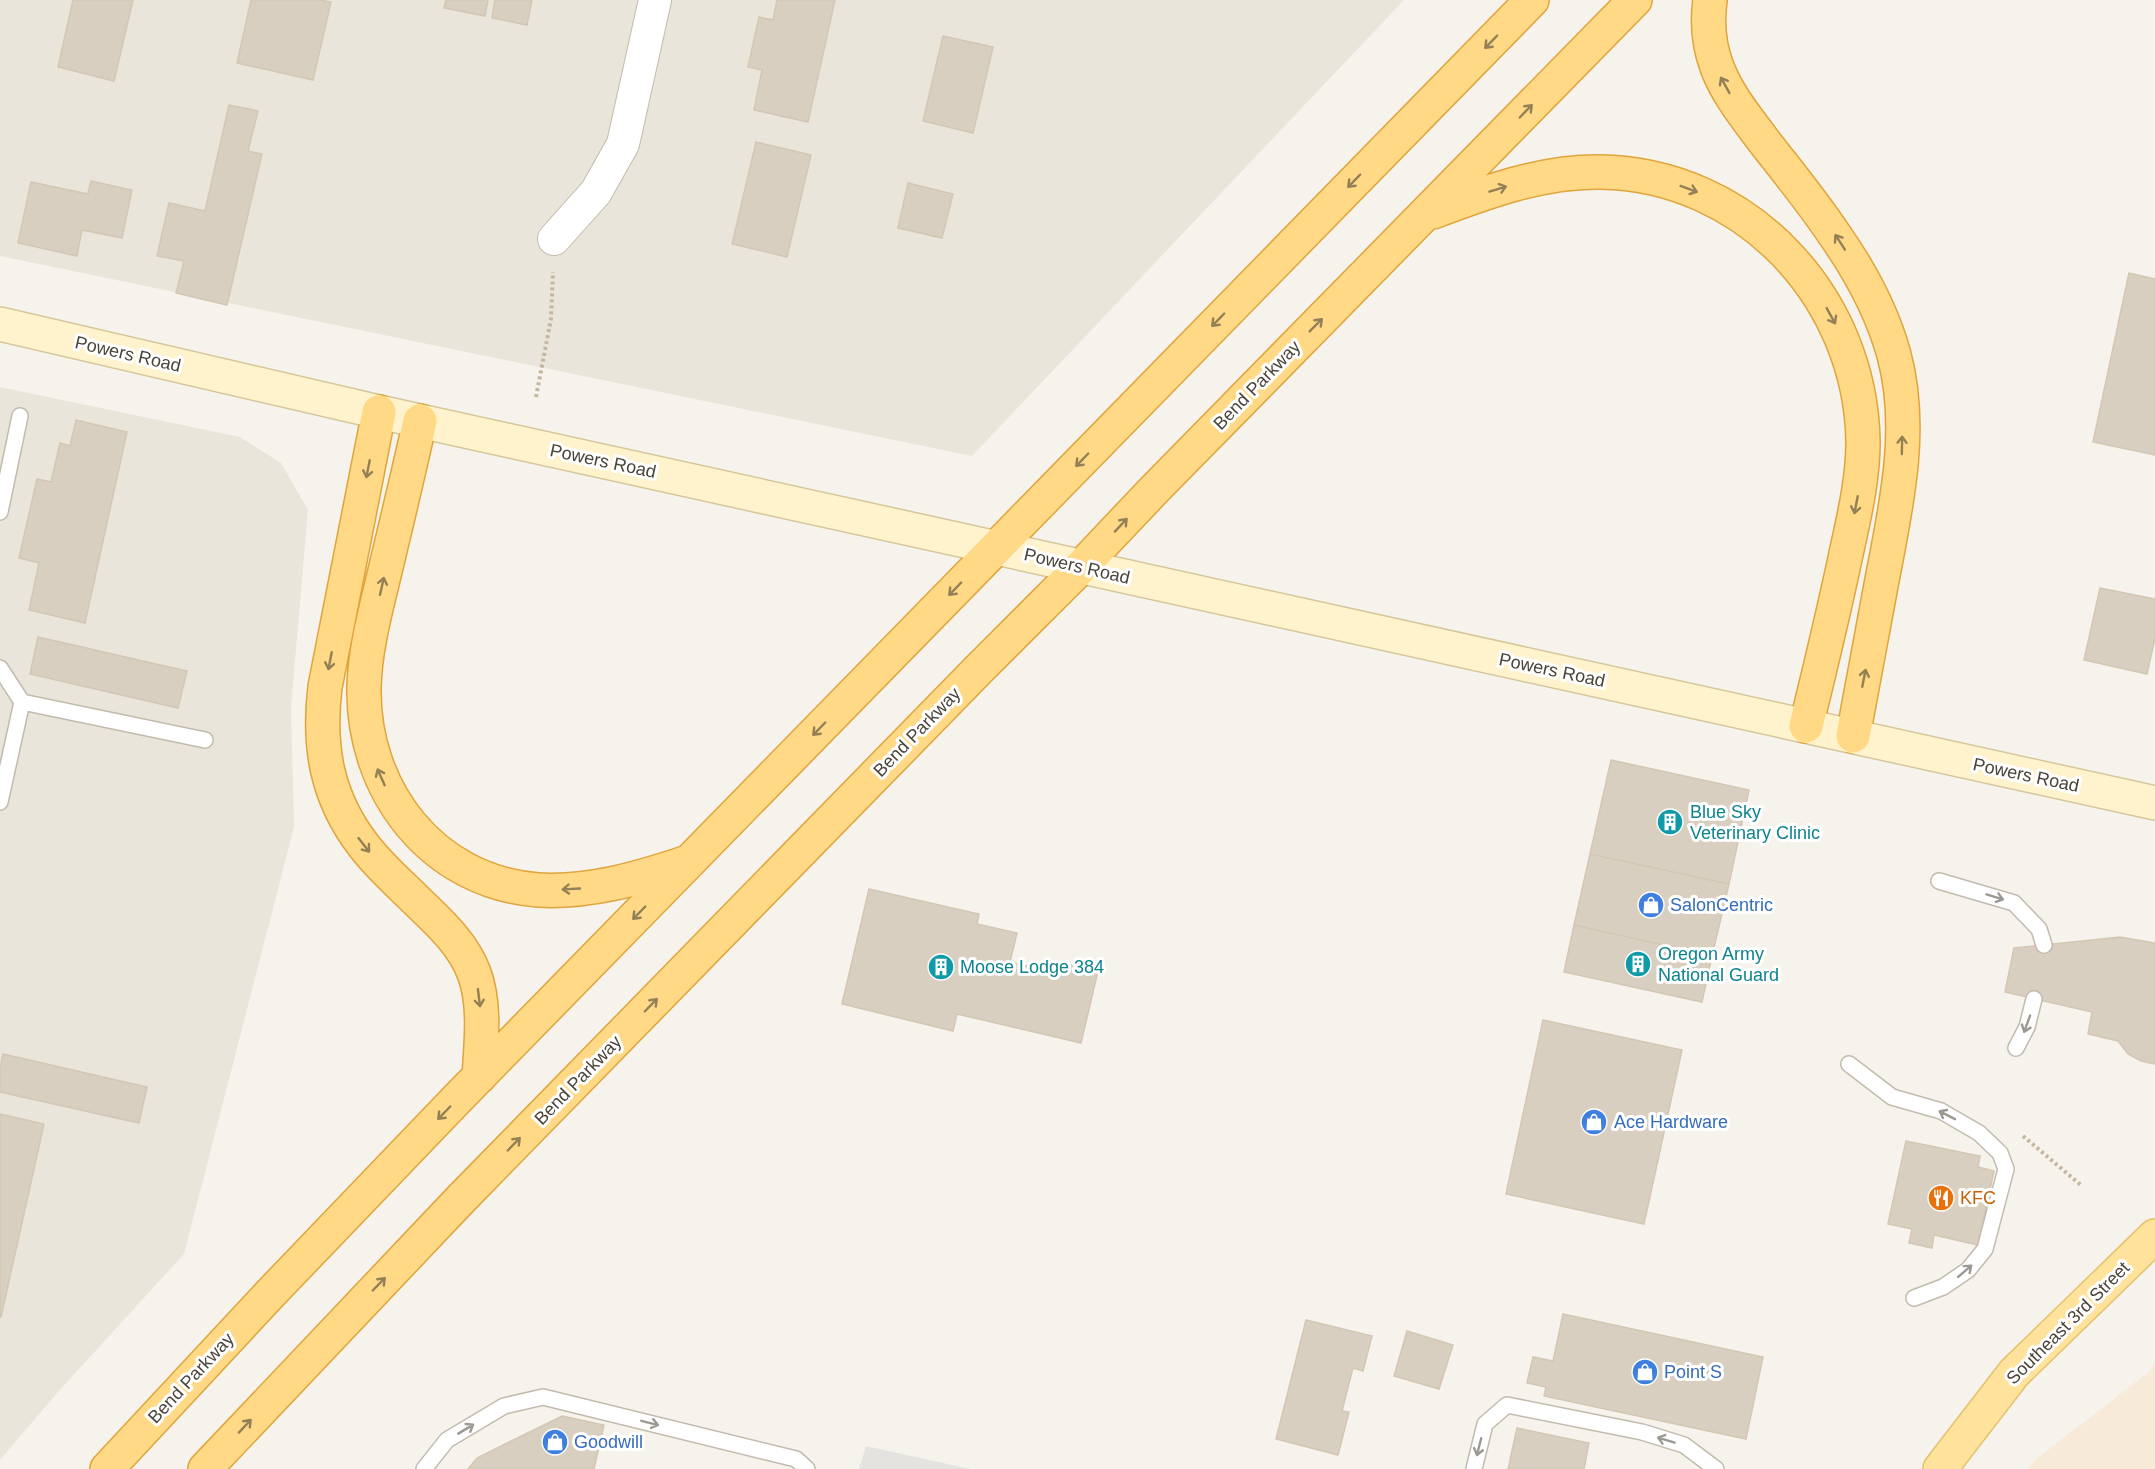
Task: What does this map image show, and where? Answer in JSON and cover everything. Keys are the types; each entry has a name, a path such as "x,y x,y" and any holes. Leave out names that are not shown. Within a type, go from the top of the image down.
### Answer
{"highway":[{"name":"Bend Parkway","path":"107,1469 269,1294 479,1077 1532,0"},
{"name":"Bend Parkway","path":"205,1469 475,1184 1635,0"},
{"path":"1710,0 1712,51 1722,79 1737,105 1834,233 1860,274 1880,314 1894,356 1899,380 1902,438 1898,491 1852,736"},
{"path":"1423,216 1478,195 1538,178 1578,172 1635,175 1689,189 1736,212 1778,245 1803,274 1833,319 1849,359 1859,399 1863,442 1859,491 1851,532 1806,726"},
{"path":"379,412 325,687 321,725 324,753 335,792 356,835 386,872 449,933 468,960 478,985 480,1000 479,1077"},
{"path":"420,421 370,639 364,685 365,715 370,745 380,775 393,801 417,831 446,857 480,876 510,886 541,890 593,888 657,873 689,862"}],"main road":[{"name":"Powers Road","path":"0,324 379,412 2155,803"},
{"name":"Southeast 3rd Street","path":"1940,1469 2014,1373 2155,1236"}],"street":[{"path":"554,239 596,192 623,144 655,0"}],"lane":[{"path":"0,512 20,416"},
{"path":"0,668 22,702 0,802"},
{"path":"22,702 205,740"},
{"path":"1939,881 2014,903 2039,929 2044,945"},
{"path":"2016,1048 2026,1027 2034,999"},
{"path":"1849,1064 1892,1097 1941,1111 1979,1133 2000,1153 2006,1169 1985,1249 1968,1270 1943,1287 1914,1298"},
{"path":"424,1469 447,1440 504,1406 543,1397 796,1459 807,1469"},
{"path":"1474,1469 1485,1424 1507,1405 1642,1432 1683,1445 1716,1469"}],"path":[{"path":"536,397 551,319 554,239"}],"shaded area":[{"path":"0,0 1404,0 972,456 0,256"},
{"path":"0,387 240,437 281,463 308,510 291,707 294,827 184,1254 57,1393 0,1460"},
{"path":"2155,1362 2155,1469 2028,1469 2035,1460 2150,1371"},
{"path":"866,1446 970,1469 859,1469"}],"building":[{"path":"73,0 133,0 114,81 58,67"},
{"path":"251,0 331,2 313,80 237,63"},
{"path":"446,0 488,0 485,16 444,8"},
{"path":"495,0 532,0 527,25 492,18"},
{"path":"777,0 835,0 808,122 754,110 762,70 748,67 759,17 773,20"},
{"path":"943,36 993,47 973,133 923,121"},
{"path":"229,105 258,111 248,151 262,154 227,305 176,293 184,261 157,256 169,203 205,211"},
{"path":"756,142 811,155 787,257 732,244"},
{"path":"91,181 132,190 122,238 82,230 77,256 18,243 31,182 88,194"},
{"path":"908,183 953,194 942,238 898,228"},
{"path":"2129,273 2155,279 2155,455 2093,442"},
{"path":"76,420 127,432 85,623 29,610 39,563 19,558 37,479 51,482 60,443 70,446"},
{"path":"2100,588 2155,599 2155,638 2147,674 2084,660"},
{"path":"38,637 187,671 178,708 30,674"},
{"name":"Blue Sky Veterinary Clinic","path":"1611,760 1749,790 1729,884 1590,854"},
{"name":"SalonCentric","path":"1590,854 1729,884 1712,956 1574,925"},
{"name":"Moose Lodge 384","path":"869,889 979,914 977,924 1017,933 1010,962 1056,973 1058,962 1098,971 1081,1043 957,1014 953,1031 842,1004"},
{"name":"Oregon Army National Guard","path":"1574,925 1712,956 1702,1002 1564,972"},
{"path":"2120,937 2155,943 2155,1064 2141,1061 2128,1054 2118,1041 2088,1034 2092,1012 2005,992 2014,948"},
{"name":"Ace Hardware","path":"1543,1020 1682,1050 1644,1224 1506,1194"},
{"path":"3,1054 147,1087 139,1123 0,1092 0,1067"},
{"path":"0,1114 44,1124 1,1317 0,1317"},
{"name":"KFC","path":"1906,1141 1980,1156 1978,1167 1994,1171 1978,1245 1934,1235 1932,1248 1909,1243 1912,1229 1888,1224"},
{"name":"Point S","path":"1563,1314 1763,1357 1746,1439 1544,1396 1546,1387 1527,1383 1533,1357 1553,1361"},
{"path":"1306,1320 1372,1336 1363,1371 1353,1368 1342,1411 1349,1412 1338,1455 1276,1439"},
{"path":"1407,1331 1453,1345 1439,1389 1394,1376"},
{"name":"Goodwill","path":"562,1416 604,1425 594,1469 468,1469 477,1458"},
{"path":"1517,1428 1589,1443 1584,1469 1508,1469"}],"place":[{"name":"Blue Sky Veterinary Clinic","path":"1670,822"},
{"name":"SalonCentric","path":"1651,905"},
{"name":"Oregon Army National Guard","path":"1638,964"},
{"name":"Moose Lodge 384","path":"941,967"},
{"name":"Ace Hardware","path":"1594,1122"},
{"name":"KFC","path":"1941,1198"},
{"name":"Point S","path":"1645,1372"},
{"name":"Goodwill","path":"555,1442"}]}
